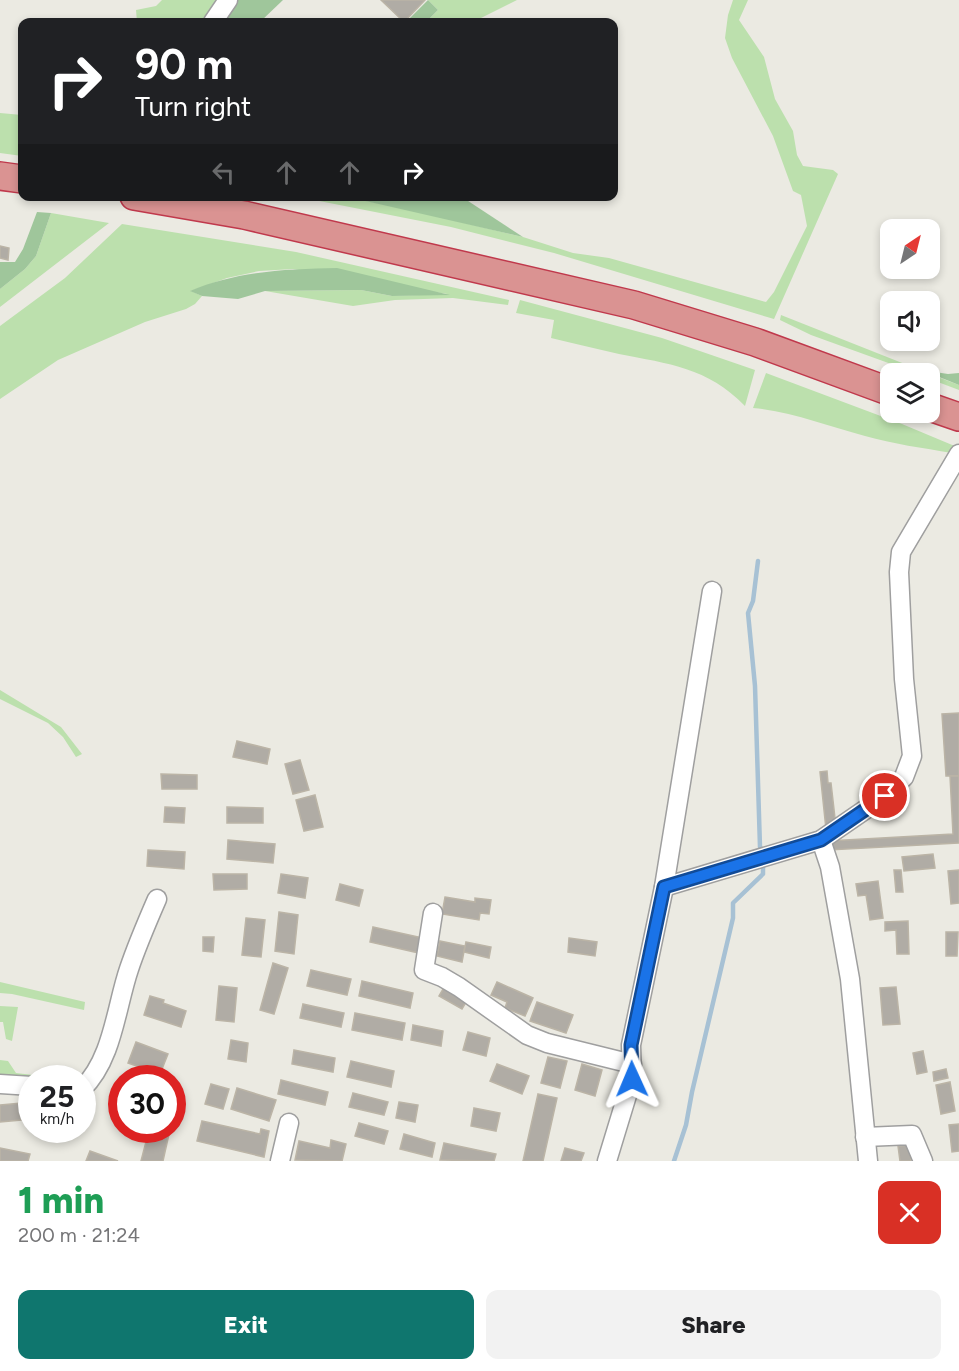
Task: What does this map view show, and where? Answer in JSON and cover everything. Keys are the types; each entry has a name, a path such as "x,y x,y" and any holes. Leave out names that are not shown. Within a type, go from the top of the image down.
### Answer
{"highway":[{"path":"0,176 18,178"},
{"path":"190,201 213,203 634,305 755,342 880,388"},
{"path":"940,410 959,417"}],"street":[{"path":"216,18 228,0"},
{"path":"664,887 821,840 885,796 904,777 912,756 904,679 899,572 901,552 959,454"},
{"path":"607,1161 632,1079 631,1045 664,887 712,591"},
{"path":"821,840 830,867 850,979 868,1161"},
{"path":"96,1073 117,1021 129,970 157,899"},
{"path":"433,913 424,970 459,987 527,1035 547,1043 632,1064"},
{"path":"0,1084 18,1085"},
{"path":"280,1161 289,1124"},
{"path":"865,1137 912,1135 923,1161"}],"green space":[{"path":"162,0 223,0 209,18 137,18 136,10 156,6"},
{"path":"232,0 283,0 264,18 220,18"},
{"path":"428,0 517,0 481,18 430,18 438,10"},
{"path":"428,0 438,10 430,18 410,18"},
{"path":"733,0 748,0 739,20 764,57 775,99 793,131 797,155 803,166 833,170 838,174 774,319 554,253 451,227 319,201 367,201 419,212 523,237 573,253 609,258 766,302 774,292 807,226 801,195 793,191 773,136 732,58 725,38 728,15"},
{"path":"0,113 18,115 18,155 0,153"},
{"path":"366,201 468,201 523,237"},
{"path":"37,212 51,213 36,256 25,269 0,289 0,262 15,262 23,249"},
{"path":"51,213 109,223 0,307 0,289 25,269 36,256"},
{"path":"122,224 296,252 509,300 508,305 453,298 395,300 353,306 265,291 361,290 392,296 447,294 293,269 259,271 227,278 191,291 202,296 195,304 145,322 58,360 0,399 0,326 65,278"},
{"path":"337,268 450,295 392,296 361,290 265,291 238,299 202,296 190,291 226,279 262,272"},
{"path":"520,300 662,338 755,370 745,406 716,383 686,369 551,338 554,320 516,313"},
{"path":"781,315 902,363 888,363 811,335 780,320"},
{"path":"766,373 880,416 880,423 899,423 957,447 952,453 897,444 796,416 753,408"},
{"path":"940,373 959,373 959,385 940,377"},
{"path":"940,378 959,385 959,390 940,383"},
{"path":"0,690 61,727 82,754 76,757 63,737 48,723 0,699"},
{"path":"0,982 85,1002 84,1010 0,993"},
{"path":"0,1006 18,1007 12,1041 6,1039 3,1022 0,1022"},
{"path":"0,1060 8,1061 18,1073 18,1079 0,1079"}],"building":[{"path":"381,0 425,0 408,18 400,18"},
{"path":"0,246 9,248 8,260 0,258"},
{"path":"959,713 959,776 946,776 942,714"},
{"path":"237,741 270,749 267,764 233,757"},
{"path":"300,760 309,790 293,794 285,764"},
{"path":"827,771 828,783 831,783 836,827 826,829 820,772"},
{"path":"161,774 197,775 197,789 162,789"},
{"path":"950,776 959,776 959,843 828,850 828,841 953,834"},
{"path":"315,795 323,827 304,831 296,800"},
{"path":"165,807 185,808 184,823 164,822"},
{"path":"227,807 263,808 263,823 227,823"},
{"path":"228,840 275,844 273,863 227,859"},
{"path":"148,850 185,852 184,869 147,866"},
{"path":"933,854 935,868 904,871 902,857"},
{"path":"894,870 901,870 903,892 896,892"},
{"path":"959,870 959,903 951,904 948,871"},
{"path":"213,874 247,874 247,889 214,890"},
{"path":"281,874 308,878 305,898 278,893"},
{"path":"878,881 883,918 870,920 866,895 858,896 856,884"},
{"path":"340,884 363,890 359,906 336,900"},
{"path":"445,897 475,902 475,898 491,900 489,914 480,913 479,920 442,914"},
{"path":"279,912 298,915 294,954 275,951"},
{"path":"246,918 265,920 261,957 242,955"},
{"path":"908,921 909,954 897,954 896,930 885,931 885,922"},
{"path":"373,927 423,938 419,953 370,942"},
{"path":"946,932 958,932 957,956 946,956"},
{"path":"203,937 214,937 213,952 203,951"},
{"path":"569,938 597,942 595,956 568,952"},
{"path":"440,941 465,946 462,962 437,956"},
{"path":"466,942 491,947 489,958 464,952"},
{"path":"273,963 288,968 274,1014 260,1010"},
{"path":"311,970 351,979 347,995 307,986"},
{"path":"362,981 413,993 410,1008 359,996"},
{"path":"497,982 533,998 525,1016 505,1008 507,1002 491,995"},
{"path":"446,984 469,997 462,1009 439,996"},
{"path":"219,986 237,988 234,1022 216,1020"},
{"path":"896,987 900,1024 883,1025 880,988"},
{"path":"150,996 186,1011 181,1027 144,1015"},
{"path":"537,1002 573,1015 566,1033 530,1021"},
{"path":"303,1004 344,1013 341,1027 300,1018"},
{"path":"355,1013 405,1023 402,1040 352,1030"},
{"path":"413,1025 443,1031 441,1046 411,1040"},
{"path":"468,1032 490,1038 486,1056 463,1050"},
{"path":"231,1040 248,1043 246,1062 228,1059"},
{"path":"136,1042 168,1054 164,1065 128,1063"},
{"path":"294,1050 335,1058 333,1072 292,1064"},
{"path":"923,1051 927,1072 917,1074 913,1053"},
{"path":"548,1057 567,1061 560,1088 541,1083"},
{"path":"351,1061 394,1071 391,1087 347,1077"},
{"path":"497,1064 529,1076 522,1094 490,1081"},
{"path":"582,1064 602,1070 595,1096 575,1090"},
{"path":"946,1069 948,1078 934,1081 933,1072"},
{"path":"281,1080 328,1092 325,1105 278,1094"},
{"path":"950,1082 955,1111 941,1114 936,1085"},
{"path":"211,1084 229,1089 223,1109 205,1104"},
{"path":"237,1088 276,1100 269,1121 231,1109"},
{"path":"353,1093 388,1102 384,1115 349,1107"},
{"path":"538,1094 557,1098 543,1161 523,1161"},
{"path":"399,1102 418,1105 415,1122 396,1118"},
{"path":"18,1103 18,1120 0,1122 0,1105"},
{"path":"474,1108 500,1113 496,1131 471,1126"},
{"path":"202,1121 260,1134 261,1129 269,1131 264,1157 197,1141"},
{"path":"359,1123 388,1131 384,1144 355,1136"},
{"path":"959,1124 959,1151 952,1152 949,1125"},
{"path":"404,1134 435,1143 432,1157 400,1149"},
{"path":"331,1140 346,1144 342,1161 295,1160 299,1141 330,1148"},
{"path":"146,1143 167,1143 163,1161 141,1161"},
{"path":"444,1143 496,1154 494,1161 440,1160"},
{"path":"909,1145 911,1161 900,1161 898,1146"},
{"path":"0,1148 30,1154 28,1161 0,1161"},
{"path":"565,1148 584,1153 581,1161 561,1161"},
{"path":"90,1151 118,1161 86,1161"}],"waterway":[{"path":"758,561 753,601 748,613 755,686 760,847"},
{"path":"674,1161 686,1125 733,918 733,903 763,874 763,862"}],"route":[{"path":"632,1079 631,1045 664,887 821,840 885,796"}]}
